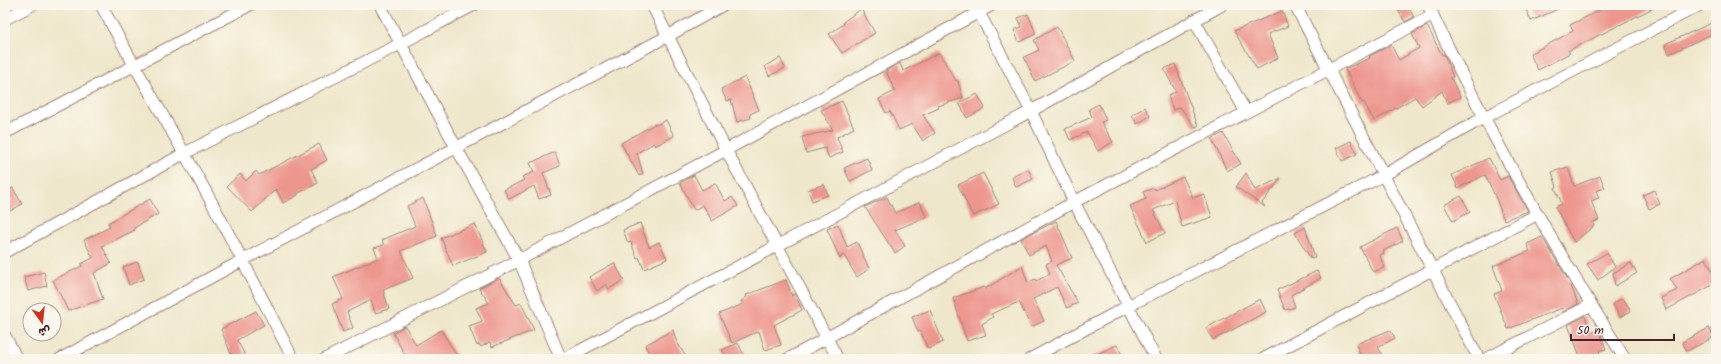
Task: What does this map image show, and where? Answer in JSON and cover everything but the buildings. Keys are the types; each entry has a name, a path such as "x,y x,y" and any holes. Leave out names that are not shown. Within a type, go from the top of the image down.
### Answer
{"street":[{"path":"5,19 32,5"},
{"path":"101,5 133,66 184,153 243,260 293,359"},
{"path":"5,133 250,5"},
{"path":"380,5 457,149 519,260 563,359 1030,111 1222,5"},
{"path":"5,252 184,153 474,5"},
{"path":"652,5 726,150 838,359"},
{"path":"60,359 243,260 457,149 723,5"},
{"path":"325,359 519,260 726,150 977,9 992,5"},
{"path":"1295,5 1479,359"},
{"path":"1030,359 1128,306 1384,175 1483,118 1700,5"},
{"path":"977,9 1030,111 1074,202 1156,359"},
{"path":"788,359 1074,202 1329,69 1430,10 1483,118 1591,305 1625,359"},
{"path":"1194,20 1246,112"},
{"path":"1264,359 1538,214"},
{"path":"1486,359 1591,305"},
{"path":"5,336 17,359"}]}
